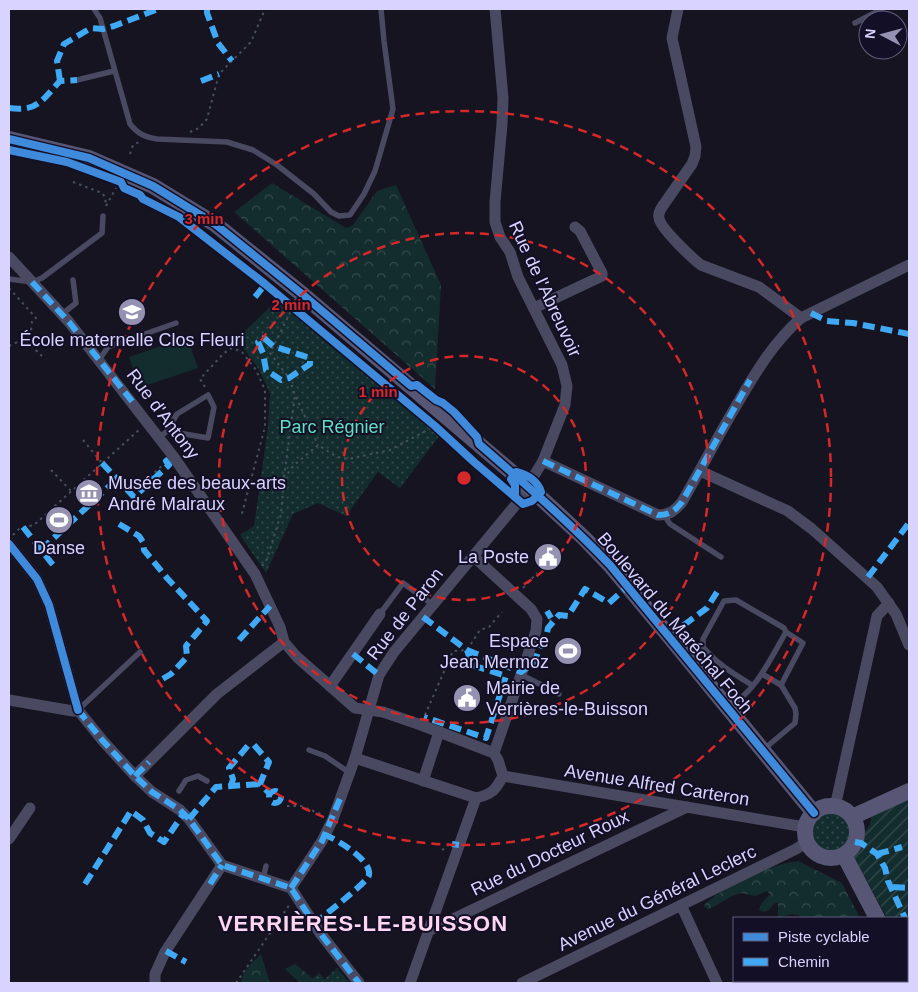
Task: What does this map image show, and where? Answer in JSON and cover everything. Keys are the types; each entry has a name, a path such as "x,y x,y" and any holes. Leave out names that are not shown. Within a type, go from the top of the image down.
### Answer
{"street":[{"name":"Rue de l'Abreuvoir","path":"495,9 502,107 494,222 500,237 510,252 518,277 562,365 567,386 565,405 543,461 528,486"},
{"path":"678,9 672,38 696,147 692,164 662,206 659,213 661,224 693,260 700,265 759,287 801,318"},
{"name":"Boulevard du Maréchal Foch","path":"9,139 89,158 153,186 215,224 297,300 440,420 528,486 610,565 814,813"},
{"path":"534,308 602,276 580,231 575,227"},
{"name":"Rue d'Antony","path":"9,257 63,316 135,405 163,434 255,574 280,627 284,642 297,657 356,708 382,712 494,753"},
{"path":"543,461 658,515 664,515 676,510 700,471 750,380 772,347 801,318 909,265"},
{"path":"700,471 793,514 851,561 877,587 889,603 896,614 909,645"},
{"name":"Rue de Paron","path":"291,888 322,840 333,819 355,758 379,675 394,652 518,502 528,486"},
{"path":"9,544 37,579 48,605 78,710 135,776 152,792 172,802 190,819 222,864 291,888 320,933 359,983"},
{"path":"355,758 476,798 496,789 503,776 494,753 536,631 537,618 535,614 472,556"},
{"path":"835,806 877,616 889,603"},
{"path":"330,686 380,614"},
{"path":"135,776 217,694 284,642"},
{"path":"9,700 74,711 78,710"},
{"path":"423,781 439,732"},
{"name":"Avenue Alfred Carteron","path":"503,776 687,807 806,835"},
{"path":"852,817 909,791"},
{"path":"410,983 476,798"},
{"path":"828,806 835,806 848,812 852,817 857,829 855,842 844,855 836,858 827,858 818,855 812,850 806,835 808,819 814,813 828,806"},
{"name":"Rue du Docteur Roux","path":"428,932 687,807"},
{"path":"9,839 30,808"},
{"name":"Avenue du Général Leclerc","path":"522,983 796,849 806,835"},
{"path":"844,855 876,917"},
{"path":"155,983 155,974 165,952 222,864"},
{"path":"681,905 717,983"}],"lane":[{"path":"94,9 100,18 130,124 137,132 146,138 227,142 253,150 277,165 314,194 331,212 340,216 350,215 364,194 375,171 393,109 381,9"},
{"path":"855,23 882,9"},
{"path":"77,80 114,71"},
{"path":"9,279 32,282 42,278 102,233 103,216"},
{"path":"63,316 76,303 73,280"},
{"path":"99,360 108,347 176,324"},
{"path":"208,395 214,407 208,438 163,434 177,414 208,395"},
{"path":"664,515 670,524 721,557"},
{"path":"380,614 403,583 432,605"},
{"path":"752,685 728,670 703,647 703,640 708,628 724,601 736,600 784,628 786,632 803,642 781,685"},
{"path":"727,707 738,702 762,674 786,632"},
{"path":"688,659 703,647"},
{"path":"78,710 140,652"},
{"path":"520,674 559,694"},
{"path":"762,674 781,685 795,708 796,714 795,723 762,751"},
{"path":"309,750 325,756 350,773"},
{"path":"179,791 186,780 198,776 207,781"},
{"path":"264,879 266,866"}],"path":[{"path":"186,134 199,128 207,119 219,74 251,42 265,9"},
{"path":"130,154 133,145 146,138"},
{"path":"112,178 121,182 124,188"},
{"path":"73,182 102,193 105,197 106,205"},
{"path":"103,216 106,205 116,188"},
{"path":"9,288 36,318 32,321 31,331 24,339 9,346"},
{"path":"286,301 297,300"},
{"path":"297,300 300,313"},
{"path":"297,300 270,352 289,378 318,445 337,457 348,459 390,450 440,420"},
{"path":"24,339 42,356"},
{"path":"208,395 200,379 224,353 232,348 242,352 256,370 265,390 265,427 241,517"},
{"path":"255,574 261,570 270,550 281,514 295,395"},
{"path":"427,420 440,420"},
{"path":"440,420 441,432"},
{"path":"9,538 20,528 34,525 143,426"},
{"path":"83,440 102,463"},
{"path":"284,479 293,466 318,445"},
{"path":"139,492 140,486 164,463"},
{"path":"51,470 71,492"},
{"path":"516,596 537,572"},
{"path":"421,725 453,651 467,650 480,630 489,627 502,612"},
{"path":"548,628 551,618"},
{"path":"286,806 301,806 333,819"},
{"path":"237,983 291,903"}],"green space":[{"path":"272,183 346,228 353,225 377,191 396,185 441,285 435,389 234,212"},
{"name":"Parc Régnier","path":"278,299 440,435 400,488 378,472 346,516 318,503 293,514 266,573 240,535 254,526 268,427 270,393 258,368 241,345 234,342"},
{"path":"187,337 198,368 139,388 129,357"},
{"path":"909,796 909,960 908,917 886,917 854,857 861,838 870,824 872,813"},
{"path":"826,812 834,812 841,815 847,821 850,832 847,843 841,849 834,852 826,852 819,849 813,843 810,836 810,828 813,821 819,815"},
{"path":"798,861 842,883 859,917 800,917 792,914 778,917 778,903 775,903 769,910 764,912 759,910 770,894 767,891 755,896 742,893 734,895 708,910 704,906 708,901 726,889 786,863"},
{"path":"261,954 271,983 241,983 246,971"},
{"path":"295,964 315,980 314,983 300,983 285,969"},
{"path":"337,968 350,983 307,983 319,973 325,979"},
{"path":"894,982 894,983 783,983"}],"marked path":[{"path":"60,81 57,61 64,44 91,28 103,29 114,26 158,9"},
{"path":"207,9 218,43 232,61"},
{"path":"201,81 219,74"},
{"path":"9,108 19,109 33,106 44,99 60,81 77,80"},
{"path":"255,297 268,281"},
{"path":"32,282 69,322 135,405"},
{"path":"811,313 827,321 853,323 909,334"},
{"path":"264,338 273,346 310,358 310,364 289,378 281,380 266,370 263,353 258,342 264,338"},
{"path":"543,461 658,515 669,513 682,502 750,380"},
{"path":"102,463 134,497 169,465 166,461 173,456"},
{"path":"41,550 117,479"},
{"path":"868,577 909,523"},
{"path":"119,524 139,536 143,542 144,550 207,621 186,646 187,657 171,674 159,681"},
{"path":"23,527 53,565"},
{"path":"467,650 521,672 534,663 548,628 559,615 568,616 585,589 609,603 628,586"},
{"path":"669,636 707,608 717,592"},
{"path":"239,640 270,606"},
{"path":"547,611 551,618"},
{"path":"423,617 467,650 472,665 506,676 486,738 424,717"},
{"path":"353,654 379,675"},
{"path":"78,710 135,776 152,792 180,810 189,819 222,865 291,888 320,933 359,983"},
{"path":"231,786 233,779 229,768 251,742"},
{"path":"254,745 269,762 260,784 270,794"},
{"path":"135,776 149,762"},
{"path":"189,819 216,787 260,784"},
{"path":"275,791 281,797 275,803 269,797 275,791"},
{"path":"291,888 322,841 342,794"},
{"path":"85,884 131,811 143,820 150,833 164,842 184,813"},
{"path":"314,924 354,891 369,875 365,863 359,857 345,845 325,835"},
{"path":"855,842 861,843 877,854 885,868 888,881 905,917"},
{"path":"452,844 459,845"},
{"path":"877,854 902,847"},
{"path":"210,884 222,865"},
{"path":"893,887 909,888"},
{"path":"166,951 186,962"}],"cycle path":[{"path":"9,139 89,158 153,186 215,224 411,386 417,385 454,412 477,437 479,444 562,518 610,565 814,813"},
{"path":"9,150 67,162 121,182 124,188 179,217 265,284 435,426 515,497"},
{"path":"516,472 532,479 537,484 541,492 532,501 523,504 515,497 515,485 511,479 516,472"},
{"path":"9,544 37,579 49,605 78,710"}],"place":[{"name":"École maternelle Clos Fleuri","path":"132,312"},
{"name":"Musée des beaux-arts André Malraux","path":"89,493"},
{"name":"Danse","path":"59,520"},
{"name":"La Poste","path":"548,557"},
{"name":"Espace Jean Mermoz","path":"568,651"},
{"name":"Mairie de Verrières-le-Buisson","path":"467,698"}],"district":[{"name":"VERRIÈRES-LE-BUISSON","path":"363,923"}]}
